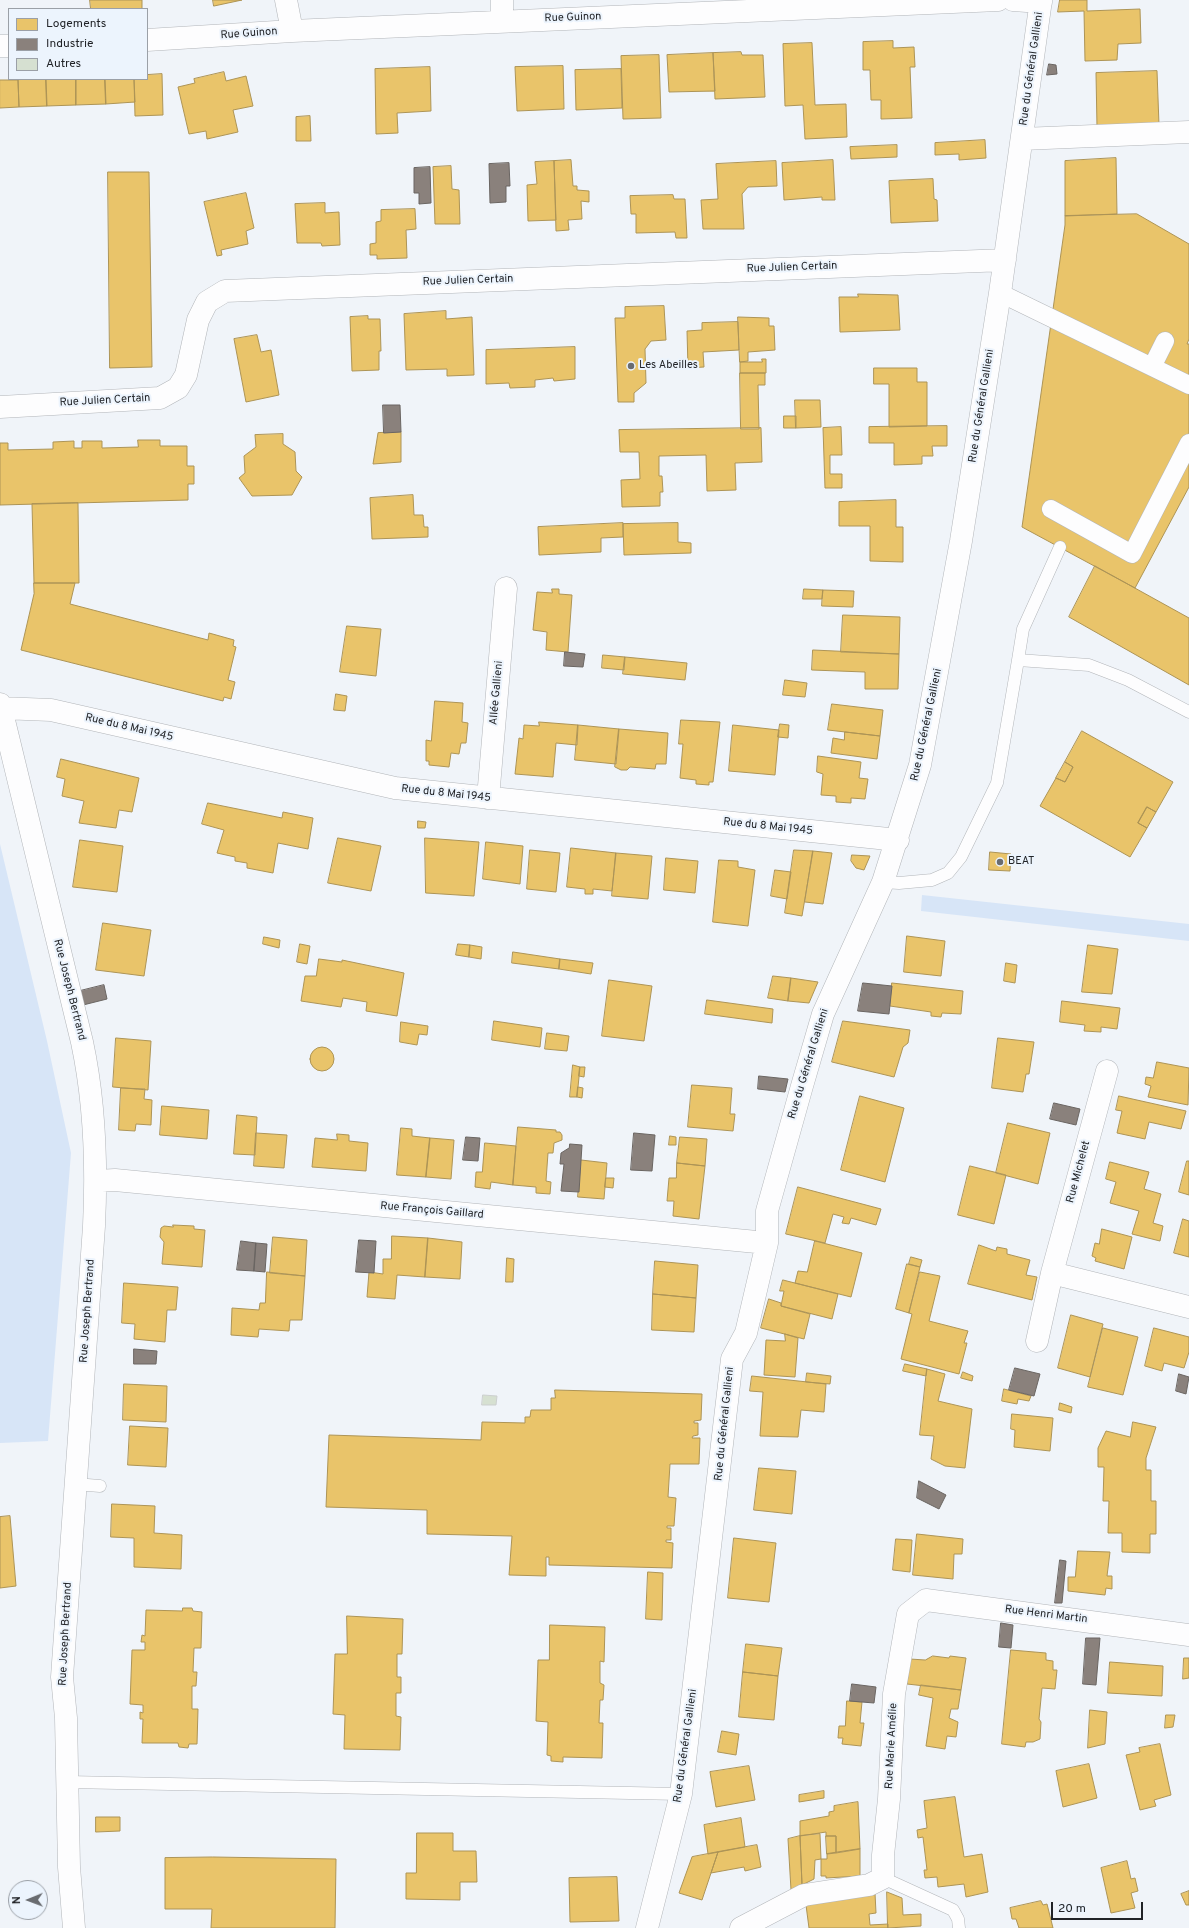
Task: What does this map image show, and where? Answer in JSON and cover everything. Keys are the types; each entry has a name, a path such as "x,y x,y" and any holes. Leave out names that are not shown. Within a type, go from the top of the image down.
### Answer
{"street":[{"path":"286,0 292,31"},
{"path":"502,0 502,21"},
{"name":"Rue Guinon","path":"148,40 292,31 502,21 998,0"},
{"path":"1013,0 1041,1"},
{"name":"Rue du Général Gallieni","path":"647,1928 681,1794 732,1359 746,1333 767,1243 767,1211 823,1014 883,882 898,840 920,765 935,692 1000,293 1041,1"},
{"name":"Rue du Général Gallieni","path":"1022,139 1189,132"},
{"name":"Rue Julien Certain","path":"0,407 160,398 178,388 182,382 186,375 198,320 207,302 225,291 1005,260"},
{"path":"1000,293 1189,385"},
{"path":"1152,367 1165,341"},
{"path":"1051,509 1132,554 1189,443"},
{"name":"Allée Gallieni","path":"488,798 506,588"},
{"name":"Rue du 8 Mai 1945","path":"0,706 51,710 395,788 898,840"},
{"name":"Rue Joseph Bertrand","path":"0,706 87,1067 95,1139 97,1181 62,1677 66,1718 69,1867 74,1928"},
{"name":"Rue Michelet","path":"1037,1341 1052,1273 1107,1071"},
{"name":"Rue François Gaillard","path":"97,1181 123,1181 767,1243"},
{"path":"1052,1273 1189,1307"},
{"name":"Rue Henri Martin","path":"908,1614 926,1600 1189,1635"},
{"name":"Rue Marie Amélie","path":"883,1878 883,1854 889,1799 894,1694 908,1614"},
{"path":"741,1928 804,1895 870,1885 883,1878"}],"lane":[{"path":"883,882 899,883 932,880 948,873 961,858 997,784 1023,629 1060,547"},
{"path":"1018,660 1089,665 1128,680 1189,712"},
{"path":"75,1484 100,1486"},
{"path":"67,1782 681,1794"},
{"path":"883,1878 953,1910 958,1919 959,1928"}],"shaded area":[{"path":"0,844 47,1041 71,1153 48,1441 0,1443"},
{"path":"922,895 1189,924 1189,941 921,911"}],"building: Logements":[{"path":"90,0 142,0 142,8 91,8"},
{"path":"213,0 242,0 214,6"},
{"path":"1060,0 1087,0 1087,11 1140,9 1141,43 1118,44 1117,60 1085,61 1084,11 1058,12"},
{"path":"893,41 893,48 914,47 915,67 910,67 912,118 881,119 881,100 871,100 870,70 863,70 863,42"},
{"path":"812,43 815,105 846,104 847,137 805,139 803,105 785,106 783,44"},
{"path":"741,52 742,55 763,55 765,97 715,99 713,53"},
{"path":"713,53 715,91 669,92 667,55"},
{"path":"659,55 661,118 623,119 621,56"},
{"path":"563,66 564,109 517,111 515,67"},
{"path":"430,67 431,111 397,113 398,133 376,134 375,69"},
{"path":"621,69 622,108 576,110 575,70"},
{"path":"1157,71 1159,125 1097,127 1096,73"},
{"path":"224,72 226,81 246,76 253,106 233,110 238,132 207,139 206,131 189,134 178,87 195,83 194,79"},
{"path":"162,74 163,115 135,116 134,80 148,80 148,75"},
{"path":"0,80 18,80 19,107 0,108"},
{"path":"18,80 46,80 47,106 19,107"},
{"path":"46,80 76,80 76,105 47,106"},
{"path":"76,80 105,80 106,104 76,105"},
{"path":"105,80 134,80 135,102 106,104"},
{"path":"310,116 311,141 296,141 296,117"},
{"path":"985,140 986,158 959,160 959,154 935,155 935,143"},
{"path":"897,145 897,157 851,159 850,147"},
{"path":"1116,158 1117,214 1065,216 1065,161"},
{"path":"571,160 573,186 577,186 577,190 589,191 589,202 581,201 582,219 568,220 569,230 556,231 554,161"},
{"path":"833,160 835,200 822,200 822,197 784,200 782,163"},
{"path":"554,161 556,220 528,221 527,185 537,184 535,162"},
{"path":"776,161 777,186 748,187 742,194 744,229 703,229 701,200 718,199 716,164"},
{"path":"451,166 452,189 459,190 460,224 435,224 433,167"},
{"path":"108,172 149,172 152,367 110,368"},
{"path":"933,179 934,199 937,200 938,221 891,223 889,181"},
{"path":"246,193 254,228 246,231 248,244 221,250 222,255 217,256 204,202"},
{"path":"673,195 674,199 685,199 687,238 676,238 675,232 636,233 636,214 631,214 630,196"},
{"path":"325,203 325,213 339,212 340,245 322,246 321,243 297,243 295,204"},
{"path":"415,209 416,229 406,230 407,258 377,259 377,255 370,255 370,244 376,243 376,222 381,221 381,210"},
{"path":"1137,214 1189,244 1189,339 1187,344 1189,344 1189,487 1135,588 1022,527 1065,225 1065,216"},
{"path":"858,294 898,295 900,330 840,332 839,297 858,297"},
{"name":"Les Abeilles","path":"664,306 666,340 651,341 645,349 646,383 634,393 634,402 618,402 615,318 625,318 625,307"},
{"path":"446,311 446,319 472,317 474,375 447,376 447,369 406,370 404,314"},
{"path":"368,316 368,319 380,319 381,351 379,351 379,370 352,371 350,317"},
{"path":"738,317 769,318 769,326 774,326 775,350 748,352 748,361 740,362"},
{"path":"738,322 739,350 703,352 704,367 688,368 687,331 702,330 702,323"},
{"path":"257,335 261,352 271,350 279,395 246,402 234,339"},
{"path":"575,347 575,379 554,381 553,378 535,380 535,387 510,388 509,383 486,384 486,350"},
{"path":"762,359 766,359 766,373 740,373 740,362 762,362"},
{"path":"874,368 917,368 917,382 927,382 927,426 889,427 889,384 874,384"},
{"path":"740,373 765,373 765,385 758,385 759,429 741,429"},
{"path":"795,400 820,400 821,427 796,428"},
{"path":"784,416 796,416 796,428 784,428"},
{"path":"947,426 947,446 932,446 933,456 922,456 922,464 894,465 894,443 869,443 869,427"},
{"path":"841,427 842,455 830,455 830,474 842,474 842,488 825,488 823,428"},
{"path":"761,428 762,462 735,463 736,490 707,491 706,455 659,456 659,476 662,476 663,492 660,492 660,506 622,507 621,480 640,479 639,452 620,452 619,430"},
{"path":"401,432 401,462 373,464 378,433"},
{"path":"283,434 283,444 295,452 296,471 302,477 292,495 252,496 239,478 245,473 244,456 256,447 255,435"},
{"path":"138,440 160,440 160,446 187,446 187,466 194,466 194,484 188,484 188,500 0,505 0,443 8,443 8,450 53,449 53,442 74,441 74,448 82,448 82,441 102,441 102,448 138,447"},
{"path":"413,495 414,515 423,515 424,527 428,527 428,537 372,539 370,498"},
{"path":"896,500 896,527 903,527 903,562 870,561 870,526 839,526 839,502"},
{"path":"78,503 79,583 34,583 32,504"},
{"path":"623,523 623,537 601,538 601,552 539,555 538,527"},
{"path":"678,523 678,542 691,543 691,553 624,555 623,524"},
{"path":"1095,566 1189,618 1189,685 1069,617"},
{"path":"34,583 75,583 70,604 208,640 209,633 234,640 233,646 236,647 228,680 235,682 231,699 224,697 223,701 21,650 34,594"},
{"path":"552,589 559,589 559,594 572,595 568,652 546,650 547,632 533,630 537,592 552,593"},
{"path":"804,589 823,590 822,599 803,599"},
{"path":"823,590 854,591 853,607 822,606"},
{"path":"843,615 900,617 899,654 841,652"},
{"path":"347,626 381,629 376,676 340,672"},
{"path":"813,650 899,654 898,689 865,689 865,672 812,670"},
{"path":"603,655 625,657 624,670 602,668"},
{"path":"625,657 687,663 685,680 623,674"},
{"path":"785,680 807,683 805,697 783,695"},
{"path":"336,694 347,696 345,711 334,710"},
{"path":"435,701 463,703 462,722 468,723 466,743 461,743 459,754 451,753 449,767 429,765 429,761 426,761 426,740 431,741"},
{"path":"832,704 883,710 880,736 828,730"},
{"path":"681,720 720,722 713,782 709,782 709,785 696,784 696,780 680,778 683,744 679,744"},
{"path":"539,722 578,725 577,745 556,743 553,777 515,774 519,738 523,739 524,725 539,726"},
{"path":"780,724 789,725 788,738 778,737"},
{"path":"578,725 619,729 616,764 575,760"},
{"path":"733,725 779,730 775,775 729,771"},
{"path":"619,729 668,733 666,764 656,764 655,769 630,767 627,770 621,770 615,767"},
{"path":"1082,731 1173,782 1156,812 1147,807 1138,823 1147,828 1130,857 1040,806 1056,778 1065,782 1073,767 1065,762"},
{"path":"845,732 880,736 877,759 831,753 833,738 844,740"},
{"path":"818,756 861,762 859,778 868,779 865,799 851,798 851,803 836,802 836,796 821,795 823,774 817,772"},
{"path":"61,759 139,778 132,812 119,810 116,828 79,823 84,801 62,796 65,779 57,777"},
{"path":"1065,762 1073,767 1065,782 1056,778"},
{"path":"208,803 282,818 283,812 313,818 308,849 278,843 273,873 247,868 247,863 235,861 235,857 217,853 224,830 202,824"},
{"path":"1147,807 1156,812 1147,828 1138,823"},
{"path":"418,821 426,822 425,828 418,828"},
{"path":"338,838 381,846 371,891 328,883"},
{"path":"425,838 479,842 474,896 426,893"},
{"path":"80,840 123,846 117,892 73,887"},
{"path":"486,842 523,846 520,884 483,879"},
{"path":"571,848 616,853 612,891 593,889 593,894 585,894 585,889 567,887"},
{"path":"530,850 560,853 556,892 527,889"},
{"path":"794,850 813,851 802,916 785,913"},
{"path":"813,851 832,853 823,904 805,902"},
{"name":"BEAT","path":"990,852 1011,854 1010,871 989,870"},
{"path":"616,853 652,856 648,899 612,896"},
{"path":"852,855 870,856 864,870 856,868 851,861"},
{"path":"666,858 698,861 695,893 664,890"},
{"path":"719,860 738,861 738,867 755,870 748,926 713,922"},
{"path":"775,870 791,872 787,899 771,896"},
{"path":"103,923 151,930 144,976 96,970"},
{"path":"907,936 945,941 941,976 904,972"},
{"path":"264,937 280,940 279,948 263,944"},
{"path":"300,944 310,946 307,964 297,962"},
{"path":"458,944 470,945 469,957 456,955"},
{"path":"470,945 482,947 481,959 469,957"},
{"path":"1088,945 1118,949 1112,994 1082,992"},
{"path":"513,952 560,959 559,969 512,963"},
{"path":"319,959 342,962 342,960 404,973 397,1016 366,1011 367,1002 343,998 341,1007 301,1001 305,976 316,976"},
{"path":"560,959 593,963 591,974 559,969"},
{"path":"1006,963 1017,965 1015,983 1004,981"},
{"path":"773,976 791,978 788,1001 768,998"},
{"path":"791,978 818,982 809,1003 788,1001"},
{"path":"609,980 652,986 644,1041 602,1036"},
{"path":"892,983 963,991 961,1014 942,1013 941,1017 931,1016 931,1012 890,1006"},
{"path":"707,1000 773,1009 772,1023 705,1014"},
{"path":"1062,1001 1120,1008 1117,1029 1101,1027 1101,1032 1084,1031 1085,1025 1060,1022"},
{"path":"494,1021 542,1028 540,1047 492,1040"},
{"path":"843,1021 910,1030 908,1043 903,1047 894,1077 832,1062"},
{"path":"401,1022 428,1026 427,1035 419,1034 417,1045 400,1042"},
{"path":"547,1033 569,1036 567,1051 545,1049"},
{"path":"116,1038 151,1041 148,1090 113,1087"},
{"path":"998,1038 1034,1042 1029,1074 1026,1074 1023,1092 992,1088"},
{"path":"322,1047 330,1051 334,1059 330,1067 322,1071 314,1067 310,1059 314,1051"},
{"path":"1157,1062 1189,1068 1188,1105 1148,1097 1151,1086 1145,1084 1146,1077 1153,1078"},
{"path":"573,1065 580,1067 577,1097 570,1097"},
{"path":"580,1067 585,1067 584,1077 579,1076"},
{"path":"692,1085 732,1088 730,1114 735,1114 733,1131 688,1127"},
{"path":"578,1087 583,1088 582,1098 577,1097"},
{"path":"121,1088 145,1089 144,1099 152,1100 151,1125 136,1124 135,1131 119,1130"},
{"path":"860,1096 904,1108 885,1182 841,1170"},
{"path":"1119,1096 1186,1111 1181,1129 1149,1122 1145,1139 1117,1133 1122,1111 1116,1110"},
{"path":"162,1106 209,1110 207,1139 160,1135"},
{"path":"237,1115 257,1117 255,1155 234,1154"},
{"path":"1008,1123 1050,1133 1038,1184 996,1173"},
{"path":"518,1127 556,1130 556,1132 560,1132 562,1135 562,1140 554,1143 553,1153 548,1153 546,1181 551,1182 550,1194 536,1193 536,1187 513,1185"},
{"path":"401,1128 412,1129 412,1136 430,1138 426,1177 397,1175"},
{"path":"256,1133 287,1135 284,1168 254,1166"},
{"path":"337,1134 349,1135 349,1141 368,1143 366,1171 312,1167 315,1138 337,1140"},
{"path":"670,1136 676,1137 676,1145 669,1145"},
{"path":"680,1137 707,1139 705,1166 677,1163"},
{"path":"430,1138 454,1140 451,1179 426,1177"},
{"path":"485,1143 516,1146 513,1185 491,1182 490,1189 475,1187 476,1172 482,1172"},
{"path":"581,1160 607,1163 604,1199 578,1197"},
{"path":"1187,1161 1189,1161 1189,1195 1179,1192"},
{"path":"1110,1162 1149,1172 1144,1189 1161,1194 1153,1223 1163,1226 1160,1241 1132,1234 1139,1211 1110,1203 1116,1182 1106,1179"},
{"path":"677,1163 705,1166 699,1219 673,1216 674,1201 667,1201 669,1178 676,1178"},
{"path":"970,1166 1006,1175 994,1224 958,1215"},
{"path":"606,1178 614,1178 613,1188 605,1187"},
{"path":"798,1187 881,1209 876,1225 851,1218 849,1224 842,1223 844,1217 833,1214 825,1243 786,1234"},
{"path":"1183,1219 1189,1221 1189,1257 1174,1253"},
{"path":"173,1225 194,1226 194,1229 205,1230 202,1267 162,1264 164,1242 160,1237 161,1228 164,1226 173,1227"},
{"path":"1102,1229 1132,1237 1124,1269 1095,1261 1096,1258 1092,1256 1095,1243 1099,1244"},
{"path":"392,1236 428,1238 425,1277 397,1275 395,1299 367,1297 369,1272 383,1274 383,1259 391,1259"},
{"path":"273,1237 307,1240 305,1276 270,1273"},
{"path":"428,1238 462,1242 460,1279 425,1277"},
{"path":"815,1241 862,1253 851,1297 795,1283 798,1271 807,1272"},
{"path":"979,1245 996,1251 997,1247 1007,1249 1007,1254 1030,1260 1026,1275 1037,1277 1032,1300 968,1284"},
{"path":"911,1257 922,1260 920,1267 909,1264"},
{"path":"507,1258 514,1259 513,1282 506,1282"},
{"path":"655,1261 698,1265 696,1298 653,1294"},
{"path":"907,1264 920,1267 909,1313 896,1309"},
{"path":"267,1272 305,1276 302,1320 290,1320 289,1331 259,1329 258,1337 231,1335 232,1308 259,1310 260,1303 265,1303"},
{"path":"920,1272 940,1276 929,1321 968,1331 964,1343 967,1343 959,1374 901,1359 912,1314 909,1313"},
{"path":"783,1280 838,1294 832,1319 781,1306 784,1291 780,1291"},
{"path":"124,1283 178,1287 176,1310 167,1310 165,1342 134,1339 135,1324 122,1323"},
{"path":"653,1294 696,1298 694,1332 652,1330"},
{"path":"769,1299 781,1303 781,1306 810,1314 804,1339 761,1328"},
{"path":"1071,1315 1103,1324 1090,1377 1058,1368"},
{"path":"1103,1328 1138,1337 1123,1395 1088,1387"},
{"path":"1154,1328 1189,1337 1189,1352 1184,1368 1164,1363 1162,1371 1145,1366"},
{"path":"785,1334 798,1338 795,1377 764,1375 766,1340 785,1341"},
{"path":"905,1364 927,1369 926,1376 903,1371"},
{"path":"927,1369 945,1374 938,1401 972,1409 965,1468 945,1466 931,1459 934,1436 920,1435"},
{"path":"963,1372 973,1376 972,1381 961,1378"},
{"path":"807,1373 831,1376 830,1384 806,1382"},
{"path":"752,1376 826,1384 824,1412 801,1410 798,1437 760,1436 763,1392 750,1391"},
{"path":"124,1384 167,1386 166,1422 123,1420"},
{"path":"1004,1389 1031,1396 1029,1401 1018,1399 1017,1404 1002,1401"},
{"path":"555,1390 702,1394 701,1420 694,1421 694,1423 698,1423 698,1435 693,1436 692,1438 700,1438 699,1464 670,1464 668,1497 676,1498 674,1526 667,1526 667,1528 671,1528 671,1540 666,1540 666,1542 673,1543 672,1568 549,1565 549,1557 546,1557 546,1576 509,1575 512,1536 427,1534 427,1510 326,1507 329,1435 481,1440 482,1422 525,1423 525,1417 530,1417 531,1410 551,1410 551,1398 555,1398"},
{"path":"1060,1403 1072,1407 1071,1413 1059,1410"},
{"path":"1012,1414 1053,1418 1050,1451 1014,1447 1015,1430 1011,1429"},
{"path":"1133,1422 1156,1427 1146,1458 1146,1470 1151,1470 1151,1501 1156,1501 1156,1534 1150,1534 1150,1553 1122,1552 1122,1533 1108,1533 1109,1501 1103,1501 1104,1467 1098,1467 1098,1448 1106,1431 1130,1437"},
{"path":"130,1426 168,1428 166,1467 128,1465"},
{"path":"759,1468 796,1471 792,1514 754,1510"},
{"path":"112,1504 155,1506 154,1533 182,1535 181,1569 134,1567 134,1538 111,1537"},
{"path":"10,1516 16,1586 0,1588 0,1517"},
{"path":"917,1534 963,1539 962,1554 954,1554 953,1579 913,1575"},
{"path":"734,1538 776,1543 769,1602 728,1598"},
{"path":"896,1539 912,1540 910,1572 893,1570"},
{"path":"1078,1551 1110,1552 1107,1576 1112,1576 1112,1589 1106,1588 1105,1595 1068,1591 1068,1577 1075,1577"},
{"path":"648,1572 663,1573 662,1620 646,1619"},
{"path":"183,1608 192,1608 193,1611 202,1612 201,1648 194,1648 193,1672 197,1672 196,1686 192,1686 192,1709 198,1709 197,1744 189,1744 188,1748 179,1747 178,1743 142,1743 143,1719 140,1719 140,1712 143,1713 143,1705 130,1704 132,1650 145,1650 145,1642 141,1642 142,1635 145,1636 146,1610 182,1611"},
{"path":"347,1616 403,1619 402,1654 397,1654 397,1677 401,1677 401,1693 396,1693 396,1716 401,1717 400,1750 344,1749 345,1715 333,1714 335,1654 347,1654"},
{"path":"550,1625 605,1627 604,1662 600,1661 600,1683 604,1685 603,1700 600,1700 599,1723 603,1723 602,1758 563,1757 563,1762 551,1761 551,1756 547,1755 548,1722 536,1721 538,1660 549,1660"},
{"path":"746,1644 782,1648 778,1676 743,1672"},
{"path":"1011,1650 1046,1653 1046,1660 1053,1661 1053,1670 1057,1670 1055,1689 1042,1688 1039,1719 1041,1722 1040,1739 1033,1742 1026,1742 1025,1747 1002,1744"},
{"path":"933,1656 966,1658 961,1690 907,1684 910,1659 925,1660"},
{"path":"1184,1658 1189,1658 1189,1678 1183,1679"},
{"path":"1110,1662 1163,1666 1162,1696 1108,1693"},
{"path":"743,1672 778,1676 774,1720 739,1717"},
{"path":"921,1685 961,1690 958,1709 951,1709 949,1718 958,1722 956,1737 947,1736 945,1749 926,1746 933,1698 919,1695"},
{"path":"847,1701 862,1702 860,1723 864,1723 861,1746 842,1744 843,1738 838,1738 839,1726 845,1726"},
{"path":"1090,1710 1107,1712 1105,1744 1088,1748"},
{"path":"1166,1715 1175,1715 1173,1727 1165,1728"},
{"path":"722,1731 739,1734 736,1755 718,1752"},
{"path":"1160,1744 1171,1795 1154,1800 1156,1806 1140,1810 1126,1755 1140,1752 1139,1748"},
{"path":"1089,1764 1097,1798 1063,1807 1056,1771"},
{"path":"749,1766 755,1800 716,1807 710,1772"},
{"path":"824,1791 824,1798 799,1802 799,1795"},
{"path":"955,1797 964,1857 982,1854 988,1892 966,1897 964,1884 938,1887 937,1877 925,1878 924,1870 927,1870 923,1837 918,1838 917,1830 927,1828 924,1801"},
{"path":"858,1802 860,1849 836,1853 836,1836 826,1836 826,1832 800,1836 800,1821 829,1816 829,1812 834,1811 834,1806"},
{"path":"96,1817 120,1817 120,1831 96,1832"},
{"path":"741,1818 745,1847 708,1854 704,1825"},
{"path":"417,1833 453,1833 453,1851 476,1851 477,1882 460,1882 460,1900 406,1899 406,1873 416,1873"},
{"path":"820,1834 821,1859 815,1860 814,1879 802,1885 800,1836"},
{"path":"800,1836 802,1885 791,1890 788,1839"},
{"path":"826,1836 836,1836 836,1853 827,1854"},
{"path":"757,1845 761,1867 745,1871 744,1867 711,1873 718,1852"},
{"path":"860,1849 860,1876 826,1878 826,1876 821,1876 821,1859 827,1859 827,1854"},
{"path":"718,1852 702,1900 679,1893 692,1857"},
{"path":"213,1857 336,1859 335,1928 211,1928 212,1909 165,1909 165,1858"},
{"path":"1127,1861 1131,1879 1135,1878 1138,1891 1131,1893 1135,1908 1111,1913 1101,1868"},
{"path":"617,1877 619,1921 570,1922 569,1878"},
{"path":"1189,1891 1189,1905 1186,1905 1181,1894"},
{"path":"887,1892 902,1898 903,1915 921,1914 921,1926 888,1928"},
{"path":"875,1893 876,1913 869,1914 870,1925 888,1924 888,1928 809,1928 806,1905"},
{"path":"1041,1901 1043,1905 1047,1904 1053,1928 1019,1928 1016,1919 1012,1919 1010,1908"}],"building: Industrie":[{"path":"1049,64 1056,65 1057,74 1047,75"},
{"path":"509,163 510,186 506,186 506,202 490,203 489,164"},
{"path":"430,167 431,203 419,204 419,193 414,193 414,168"},
{"path":"383,405 400,405 401,432 384,433"},
{"path":"565,652 585,654 583,667 564,666"},
{"path":"863,983 892,986 889,1014 858,1011"},
{"path":"104,985 107,999 83,1005 80,991"},
{"path":"759,1076 788,1079 785,1092 758,1089"},
{"path":"1054,1103 1080,1109 1076,1125 1050,1119"},
{"path":"634,1133 655,1135 652,1171 631,1170"},
{"path":"466,1137 480,1138 478,1161 463,1160"},
{"path":"570,1144 582,1145 579,1192 561,1191 564,1164 560,1164 561,1153 569,1148"},
{"path":"359,1240 376,1241 374,1273 356,1272"},
{"path":"241,1241 256,1243 254,1271 237,1270"},
{"path":"256,1243 267,1244 265,1272 254,1271"},
{"path":"134,1349 157,1351 156,1364 134,1364"},
{"path":"1015,1368 1040,1374 1034,1396 1009,1390"},
{"path":"1179,1374 1189,1377 1186,1394 1176,1391"},
{"path":"919,1481 946,1495 939,1509 917,1498"},
{"path":"1060,1560 1066,1561 1062,1603 1055,1603"},
{"path":"1001,1623 1013,1625 1011,1648 999,1647"},
{"path":"1086,1638 1100,1638 1096,1685 1083,1684"},
{"path":"852,1684 876,1687 874,1703 850,1701"}],"building: Autres":[{"path":"483,1395 497,1396 496,1405 482,1405"}],"place":[{"name":"Les Abeilles","path":"631,366"},
{"name":"BEAT","path":"1000,862"}]}
